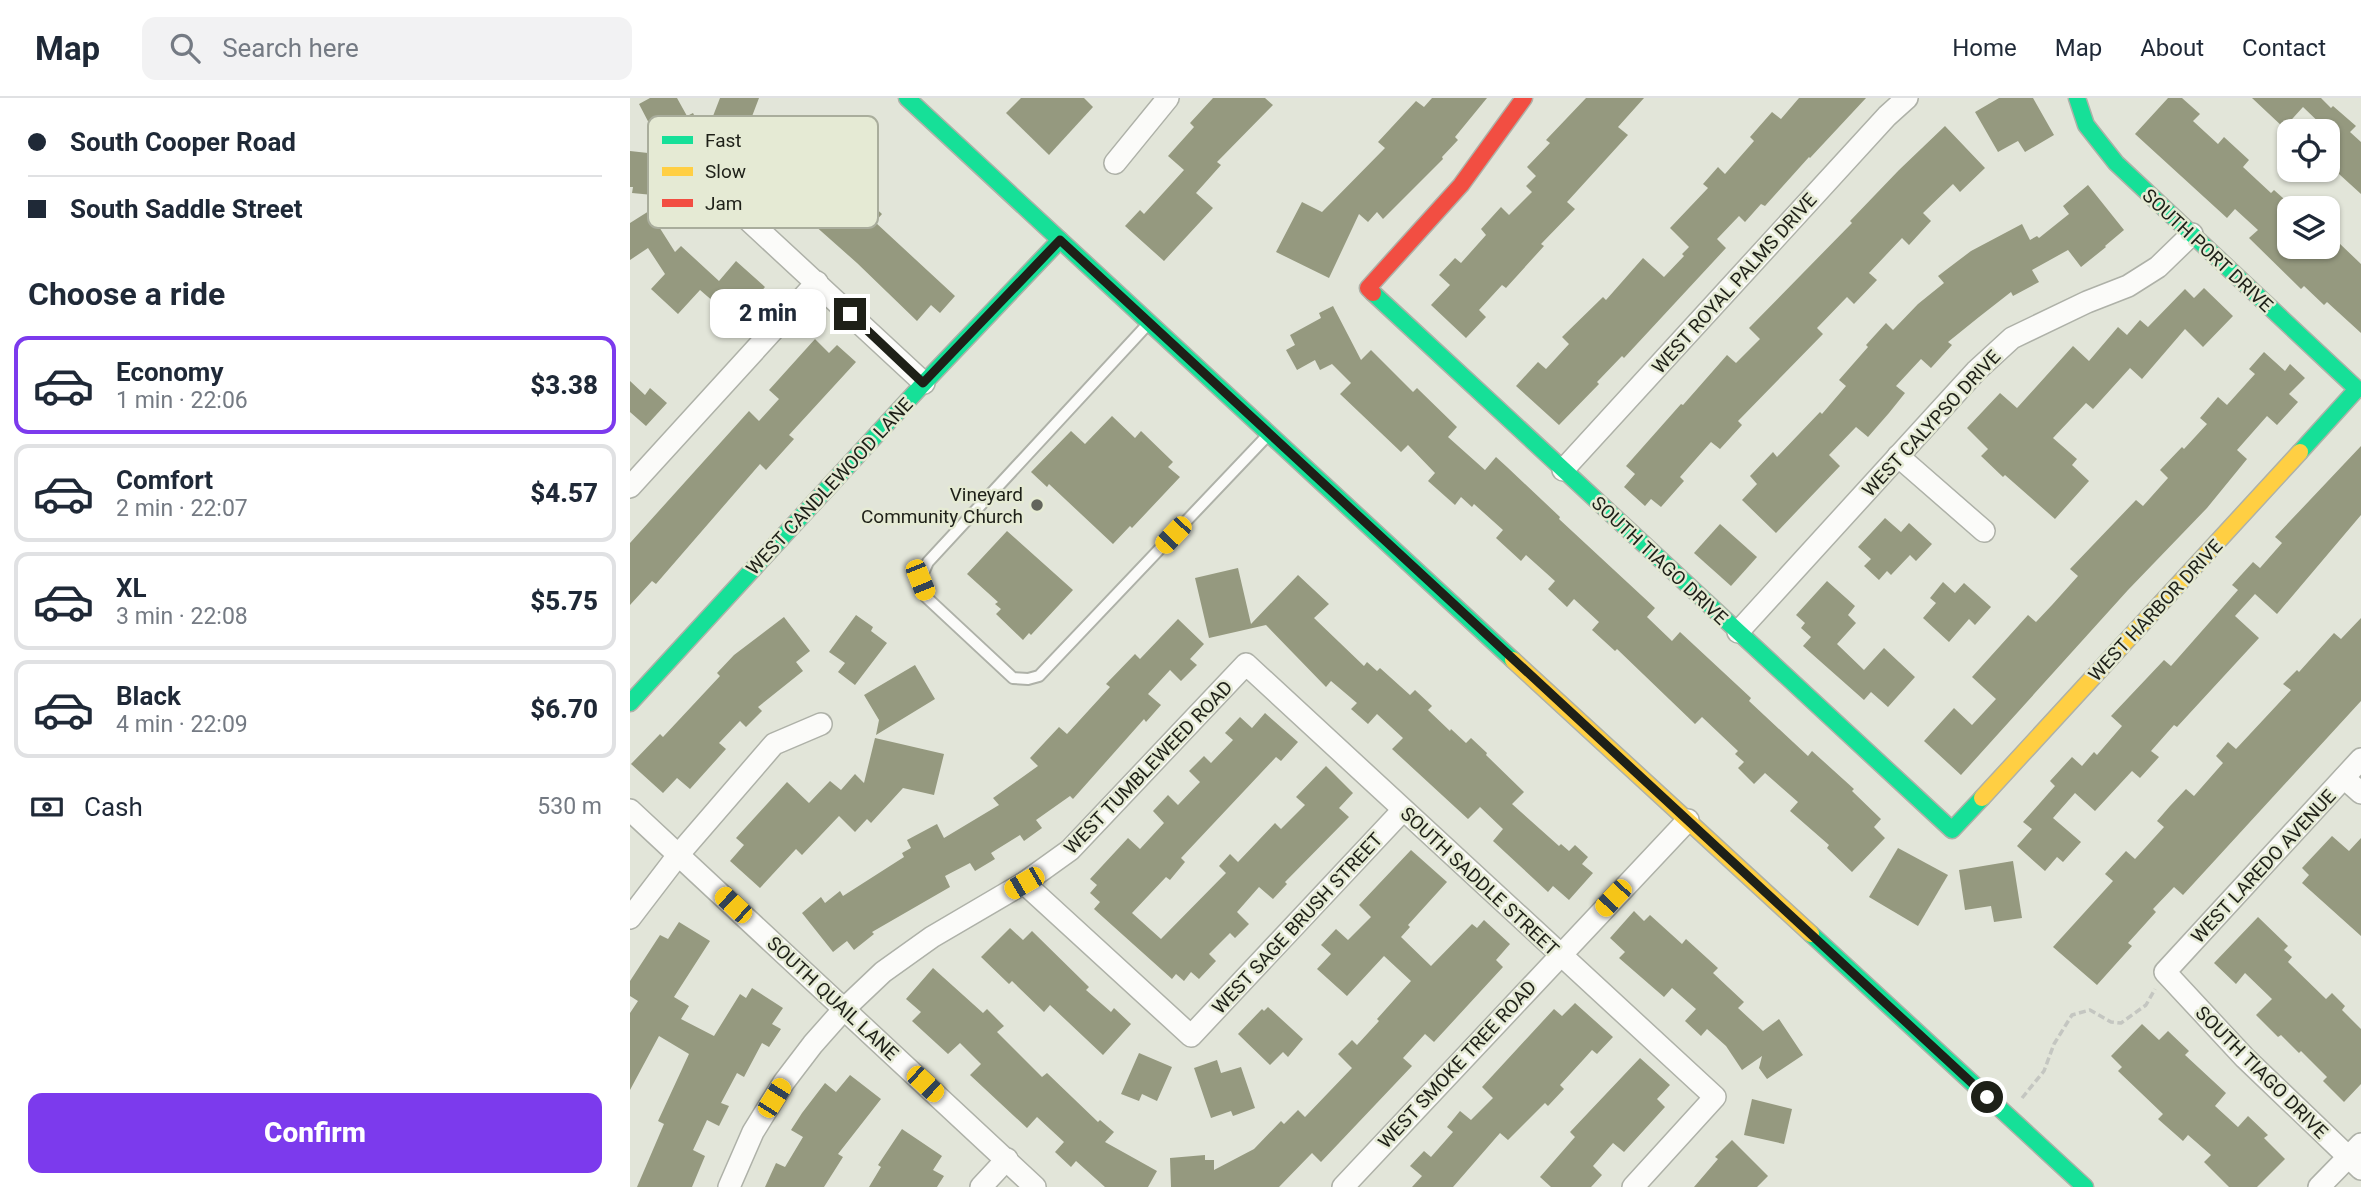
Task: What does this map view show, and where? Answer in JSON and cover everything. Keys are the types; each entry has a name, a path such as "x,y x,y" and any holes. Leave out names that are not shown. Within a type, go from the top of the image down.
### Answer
{"street":[{"path":"907,98 2085,1187"},
{"path":"1115,163 1168,98"},
{"name":"SOUTH TIAGO DRIVE","path":"1524,98 1461,184 1368,288 1952,831"},
{"name":"WEST ROYAL PALMS DRIVE","path":"1563,471 1887,116 1907,98"},
{"name":"SOUTH PORT DRIVE","path":"2077,98 2078,111 2094,140 2116,163 2357,389"},
{"path":"757,228 923,383"},
{"name":"WEST CALYPSO DRIVE","path":"1738,632 1976,371 2012,338 2087,302 2128,286 2158,267 2192,234"},
{"name":"WEST CANDLEWOOD LANE","path":"630,703 923,383 1060,240"},
{"path":"630,487 817,282"},
{"name":"WEST HARBOR DRIVE","path":"1952,831 2357,389"},
{"path":"1898,456 1984,531"},
{"name":"SOUTH SADDLE STREET","path":"1246,664 1714,1097 1633,1187"},
{"name":"WEST TUMBLEWEED ROAD","path":"729,1187 753,1132 784,1082 844,1009 883,972 932,937 1024,883 1070,850 1246,664"},
{"path":"630,918 679,854 774,744 821,724"},
{"name":"WEST LAREDO AVENUE","path":"2165,972 2361,759"},
{"path":"2344,778 2361,793"},
{"name":"SOUTH QUAIL LANE","path":"630,810 1035,1187"},
{"name":"WEST SAGE BRUSH STREET","path":"1024,883 1191,1036 1403,810"},
{"name":"WEST SMOKE TREE ROAD","path":"1346,1186 1688,820"},
{"name":"SOUTH TIAGO DRIVE","path":"2165,972 2245,1058 2356,1157"},
{"path":"2319,1187 2356,1157"},
{"path":"981,1187 1007,1160"}],"lane":[{"path":"1149,324 928,562 920,580 926,597 1013,678 1039,677 1269,434"}],"path":[{"path":"2007,1115 2044,1070 2054,1044 2072,1015 2090,1010 2111,1022 2121,1023 2146,1005 2165,972"}],"building":[{"path":"650,98 677,98 687,116 648,116 648,121 639,104"},
{"path":"720,98 759,98 752,116 713,116"},
{"path":"1021,98 1084,98 1093,107 1049,155 1006,113"},
{"path":"1213,98 1265,98 1273,105 1217,162 1221,165 1196,193 1213,208 1164,261 1125,226 1140,210 1144,214 1184,170 1168,156 1194,127 1190,123"},
{"path":"1432,98 1487,98 1455,137 1458,140 1443,159 1383,219 1377,212 1368,222 1359,214 1329,278 1276,252 1302,202 1322,212 1385,148 1378,142 1416,101 1424,107"},
{"path":"1586,98 1644,98 1618,127 1628,135 1567,202 1575,209 1541,244 1544,246 1506,288 1502,285 1479,310 1486,317 1466,338 1431,305 1450,285 1439,275 1455,258 1461,263 1486,235 1481,229 1501,207 1509,215 1532,192 1526,186 1536,176 1527,167 1550,143 1546,140"},
{"path":"1799,98 1866,98 1765,206 1761,204 1745,222 1739,216 1717,239 1726,248 1559,425 1516,386 1538,362 1546,369 1569,344 1562,337 1603,297 1606,300 1643,258 1664,277 1689,247 1670,228 1708,188 1703,184 1718,167 1725,174 1754,141 1750,137 1772,112 1781,119"},
{"path":"1999,98 2033,98 2054,135 2025,152 2018,141 1998,152 1975,112"},
{"path":"2168,98 2182,98 2200,114 2193,121 2218,144 2224,137 2249,160 2243,167 2271,193 2274,190 2281,196 2277,196 2277,259 2340,259 2340,244 2361,264 2361,333 2327,302 2324,305 2304,286 2301,289 2249,238 2258,230 2235,209 2227,218 2135,134"},
{"path":"2252,98 2321,98 2331,108 2333,106 2356,126 2350,132 2361,142 2361,194 2340,175 2340,119 2316,119 2303,107 2292,119 2277,119 2277,121"},
{"path":"1945,126 1985,168 1960,192 1953,184 1923,213 1931,221 1909,245 1902,238 1869,273 1877,280 1854,304 1847,297 1817,328 1823,334 1738,421 1742,425 1720,449 1711,442 1680,477 1684,481 1661,507 1651,499 1645,506 1624,487 1635,474 1626,466 1727,355 1736,363 1760,339 1749,328 1852,223 1850,221 1899,170"},
{"path":"630,151 648,153 648,195 632,193 633,187 630,187"},
{"path":"2088,185 2124,230 2106,247 2081,267 2068,250 2032,270 2039,282 2013,296 2011,292 1979,317 1948,342 1952,345 1931,368 1921,359 1896,386 1905,393 1889,413 1868,437 1856,427 1829,455 1840,466 1776,533 1742,500 1757,484 1750,476 1773,452 1777,457 1820,412 1822,414 1846,386 1839,380 1886,323 1893,330 1918,304 1944,283 1938,276 1971,251 2022,224 2030,240 2037,236 2039,238 2069,214 2063,206"},
{"path":"648,212 648,228 660,228 675,252 681,246 719,281 736,261 765,287 736,321 700,290 678,314 651,289 665,274 648,248 630,260 630,223"},
{"path":"878,225 955,296 940,313 931,305 917,321 818,228 878,228"},
{"path":"2204,288 2233,316 2203,347 2185,329 2142,379 2130,368 2093,409 2086,403 2053,438 2077,459 2072,465 2089,481 2055,519 1981,456 1988,449 1967,428 2000,393 2017,408 2073,346 2089,361 2118,327 2127,335 2140,320 2148,327 2185,289 2194,298"},
{"path":"1333,306 1361,360 1371,350 1413,392 1417,388 1457,427 1448,437 1485,470 1496,457 1655,608 1647,617 1672,641 1680,632 1808,756 1812,751 1854,789 1852,791 1881,819 1874,827 1885,838 1852,872 1827,848 1829,845 1790,811 1798,802 1765,773 1754,784 1738,768 1744,762 1735,754 1738,751 1702,717 1695,724 1617,649 1615,651 1592,630 1599,622 1574,599 1567,607 1548,589 1555,581 1526,555 1521,561 1496,538 1503,530 1474,504 1472,507 1461,497 1455,505 1428,481 1435,473 1408,445 1401,452 1340,394 1351,383 1332,364 1320,370 1315,360 1297,370 1286,350 1295,345 1290,335 1321,318 1319,313"},
{"path":"815,339 829,353 837,345 856,362 789,435 794,439 766,470 760,464 656,584 652,581 630,605 630,543 749,411 759,421 779,399 769,390"},
{"path":"2264,352 2285,371 2290,364 2305,378 2289,394 2298,402 2277,425 2267,416 2237,450 2247,459 2207,508 2128,590 1961,775 1924,741 1954,708 1972,725 1996,699 1972,677 2028,615 2036,622 2052,605 2078,576 2070,569 2136,500 2143,506 2168,478 2160,470 2207,424 2200,418 2218,397 2227,405 2255,374 2249,369"},
{"path":"630,381 645,395 650,388 667,403 646,426 630,412"},
{"path":"1112,416 1135,438 1141,431 1173,462 1168,467 1180,477 1132,528 1130,526 1113,544 1049,484 1047,487 1031,472 1071,431 1085,444"},
{"path":"2361,446 2361,515 2277,614 2255,594 2235,616 2259,638 2177,727 2174,725 2151,751 2159,757 2140,778 2132,771 2095,811 2075,793 2053,818 2081,842 2063,862 2057,857 2045,871 2017,846 2032,829 2023,822 2055,786 2050,781 2072,757 2082,766 2094,752 2097,755 2122,726 2111,716 2164,660 2171,666 2238,590 2232,585 2253,562 2260,568 2282,543 2275,537"},
{"path":"1885,518 1901,532 1909,523 1932,544 1916,561 1910,555 1891,575 1887,571 1879,580 1864,566 1871,559 1858,547"},
{"path":"1720,524 1757,557 1731,586 1694,553"},
{"path":"1007,531 1073,590 1031,635 1029,633 1023,640 996,614 1001,609 995,604 998,602 967,574"},
{"path":"1238,568 1251,624 1298,575 1329,604 1314,618 1364,666 1367,662 1377,671 1380,668 1410,695 1415,690 1432,706 1428,710 1450,731 1451,729 1466,743 1471,738 1487,753 1486,755 1524,792 1512,804 1559,846 1561,844 1569,851 1575,845 1588,857 1582,864 1593,873 1569,900 1553,886 1548,892 1493,841 1503,829 1480,807 1468,819 1392,749 1403,738 1377,714 1368,724 1351,709 1357,703 1331,681 1326,687 1266,625 1209,638 1195,578"},
{"path":"1827,581 1855,606 1848,615 1856,623 1837,644 1864,670 1884,648 1915,677 1888,707 1871,692 1864,700 1803,646 1811,637 1801,628 1805,623 1796,615"},
{"path":"1943,582 1955,593 1964,583 1991,607 1975,625 1969,619 1949,642 1923,618 1936,603 1930,598"},
{"path":"856,615 873,627 871,631 887,643 855,685 838,672 845,663 829,652"},
{"path":"784,617 810,651 796,662 803,671 758,707 762,711 746,727 740,721 719,743 726,749 690,789 677,778 663,793 631,764 660,734 663,737 720,676 717,673 734,655"},
{"path":"2361,618 2361,701 2183,895 2174,887 2153,909 2156,912 2128,943 2132,946 2097,985 2053,947 2113,881 2105,874 2126,851 2135,859 2164,827 2157,821 2170,806 2186,789 2194,796 2223,763 2216,756 2228,742 2236,749 2291,690 2283,684 2297,670 2299,672 2334,633 2341,639"},
{"path":"1178,619 1204,644 1190,659 1197,665 1181,681 1170,670 1148,694 1161,705 1146,722 1144,719 1073,799 1070,796 1036,820 1042,828 1024,841 1020,835 991,853 995,859 975,871 970,863 945,876 950,887 872,932 874,934 854,950 847,941 833,952 802,913 821,897 825,903 840,891 843,896 904,857 902,853 911,848 907,840 937,824 944,838 999,805 993,798 1038,766 1030,758 1059,727 1067,734 1110,687 1106,684 1135,654 1140,659"},
{"path":"915,665 935,699 876,735 879,720 864,695"},
{"path":"1265,713 1298,742 1281,761 1276,757 1181,858 1185,862 1170,880 1166,877 1132,913 1161,939 1226,873 1219,866 1230,854 1238,862 1275,823 1281,829 1305,805 1296,797 1326,766 1353,793 1339,808 1349,817 1285,882 1287,884 1273,899 1259,887 1237,912 1249,924 1235,938 1230,933 1209,954 1216,961 1199,979 1191,972 1184,981 1176,974 1172,979 1094,909 1100,902 1090,893 1097,885 1090,879 1128,838 1140,849 1164,823 1153,811 1168,795 1178,805 1200,782 1189,771 1204,756 1211,763 1233,740 1225,733 1240,717 1252,728"},
{"path":"875,738 944,754 934,795 903,788 871,823 867,819 855,832 839,816 802,855 796,849 760,888 730,861 744,845 736,838 787,782 809,803 830,781 841,790 855,774 864,783"},
{"path":"2332,836 2349,851 2361,838 2361,936 2302,883 2309,875 2302,868"},
{"path":"1898,848 1948,875 1918,926 1869,897"},
{"path":"1411,850 1447,882 1408,925 1410,927 1401,937 1431,966 1472,924 1477,928 1484,920 1510,944 1496,960 1503,967 1434,1042 1425,1034 1403,1058 1412,1066 1321,1162 1312,1153 1279,1187 1171,1187 1170,1158 1205,1155 1205,1160 1214,1160 1214,1170 1254,1149 1281,1121 1284,1124 1298,1110 1305,1117 1352,1068 1338,1054 1352,1040 1357,1045 1411,981 1384,956 1347,996 1317,969 1331,954 1321,945 1336,929 1348,940 1371,917 1359,905"},
{"path":"2013,861 2022,918 1994,922 1991,906 1965,910 1959,870"},
{"path":"1634,911 1644,921 1650,915 1682,944 1686,939 1718,968 1713,973 1744,1002 1738,1008 1763,1031 1779,1019 1803,1055 1767,1079 1759,1068 1762,1056 1742,1070 1726,1046 1707,1029 1701,1036 1685,1021 1696,1009 1672,988 1664,997 1619,958 1625,952 1610,938"},
{"path":"2258,917 2288,946 2284,950 2292,957 2288,962 2326,999 2332,993 2345,1006 2342,1010 2361,1029 2361,1084 2344,1102 2323,1081 2327,1077 2301,1051 2299,1053 2281,1035 2278,1037 2256,1015 2272,999 2245,973 2236,984 2214,963"},
{"path":"679,922 710,941 674,997 689,1006 681,1019 714,1036 740,994 746,998 752,988 783,1008 772,1024 781,1029 769,1047 762,1043 744,1077 737,1073 721,1103 729,1106 719,1126 707,1120 693,1150 705,1156 692,1187 637,1187 664,1124 658,1121 689,1054 659,1036 630,1090 630,1013 638,1001 630,996 630,981 660,935 668,939"},
{"path":"1010,928 1023,940 1032,931 1089,987 1086,990 1111,1012 1114,1008 1131,1024 1103,1055 1050,1005 1044,1012 1012,981 1009,984 981,957"},
{"path":"933,968 983,1013 987,1009 1004,1026 997,1032 1042,1077 1047,1073 1098,1122 1100,1120 1114,1132 1105,1142 1157,1171 1148,1187 1105,1187 1076,1161 1071,1167 1055,1152 1064,1142 1037,1117 1027,1128 970,1075 981,1064 960,1043 948,1054 912,1021 921,1012 906,999"},
{"path":"1575,1003 1613,1037 1597,1054 1592,1050 1560,1085 1564,1089 1548,1106 1545,1103 1508,1140 1500,1133 1453,1187 1412,1187 1422,1176 1410,1166 1424,1151 1431,1157 1453,1132 1447,1127 1460,1111 1471,1120 1493,1098 1482,1087 1554,1009 1562,1016"},
{"path":"1268,1007 1303,1039 1288,1057 1283,1052 1270,1065 1238,1034 1262,1009 1264,1011"},
{"path":"2142,1024 2159,1040 2168,1031 2189,1051 2185,1055 2226,1093 2215,1106 2238,1127 2248,1116 2268,1135 2264,1138 2285,1159 2257,1187 2229,1187 2204,1162 2211,1155 2188,1135 2183,1141 2158,1119 2163,1114 2118,1071 2122,1067 2111,1056"},
{"path":"1139,1053 1172,1067 1157,1101 1142,1094 1139,1101 1121,1094"},
{"path":"1640,1058 1670,1085 1657,1099 1665,1107 1624,1152 1613,1143 1593,1166 1602,1175 1591,1187 1551,1187 1540,1177 1575,1137 1570,1132"},
{"path":"1217,1060 1221,1073 1241,1067 1255,1108 1233,1116 1231,1111 1211,1118 1194,1068"},
{"path":"850,1075 881,1099 838,1154 843,1157 824,1187 765,1187 776,1163 785,1167 803,1137 791,1130 802,1113 825,1083 836,1092"},
{"path":"1752,1099 1792,1109 1784,1144 1744,1135"},
{"path":"902,1129 942,1156 933,1170 944,1176 937,1187 869,1187 881,1167 878,1165"},
{"path":"1732,1140 1768,1176 1757,1187 1694,1187 1718,1159 1715,1157"}],"traffic: fast":[{"path":"907,98 1513,660"},
{"path":"2077,98 2086,125 2116,163 2357,389 2300,452"},
{"path":"630,703 924,383 1060,240"},
{"path":"1373,293 1952,830 1982,798"},
{"path":"1811,934 2085,1187"}],"traffic: slow":[{"path":"1982,798 2300,452"},
{"path":"1513,660 1811,934"}],"traffic: jam":[{"path":"1373,293 1368,288 1461,185 1524,98"}],"place":[{"name":"Vineyard Community Church","path":"1037,505"}],"route":[{"path":"850,314 923,383 1060,240 1987,1097"}]}
